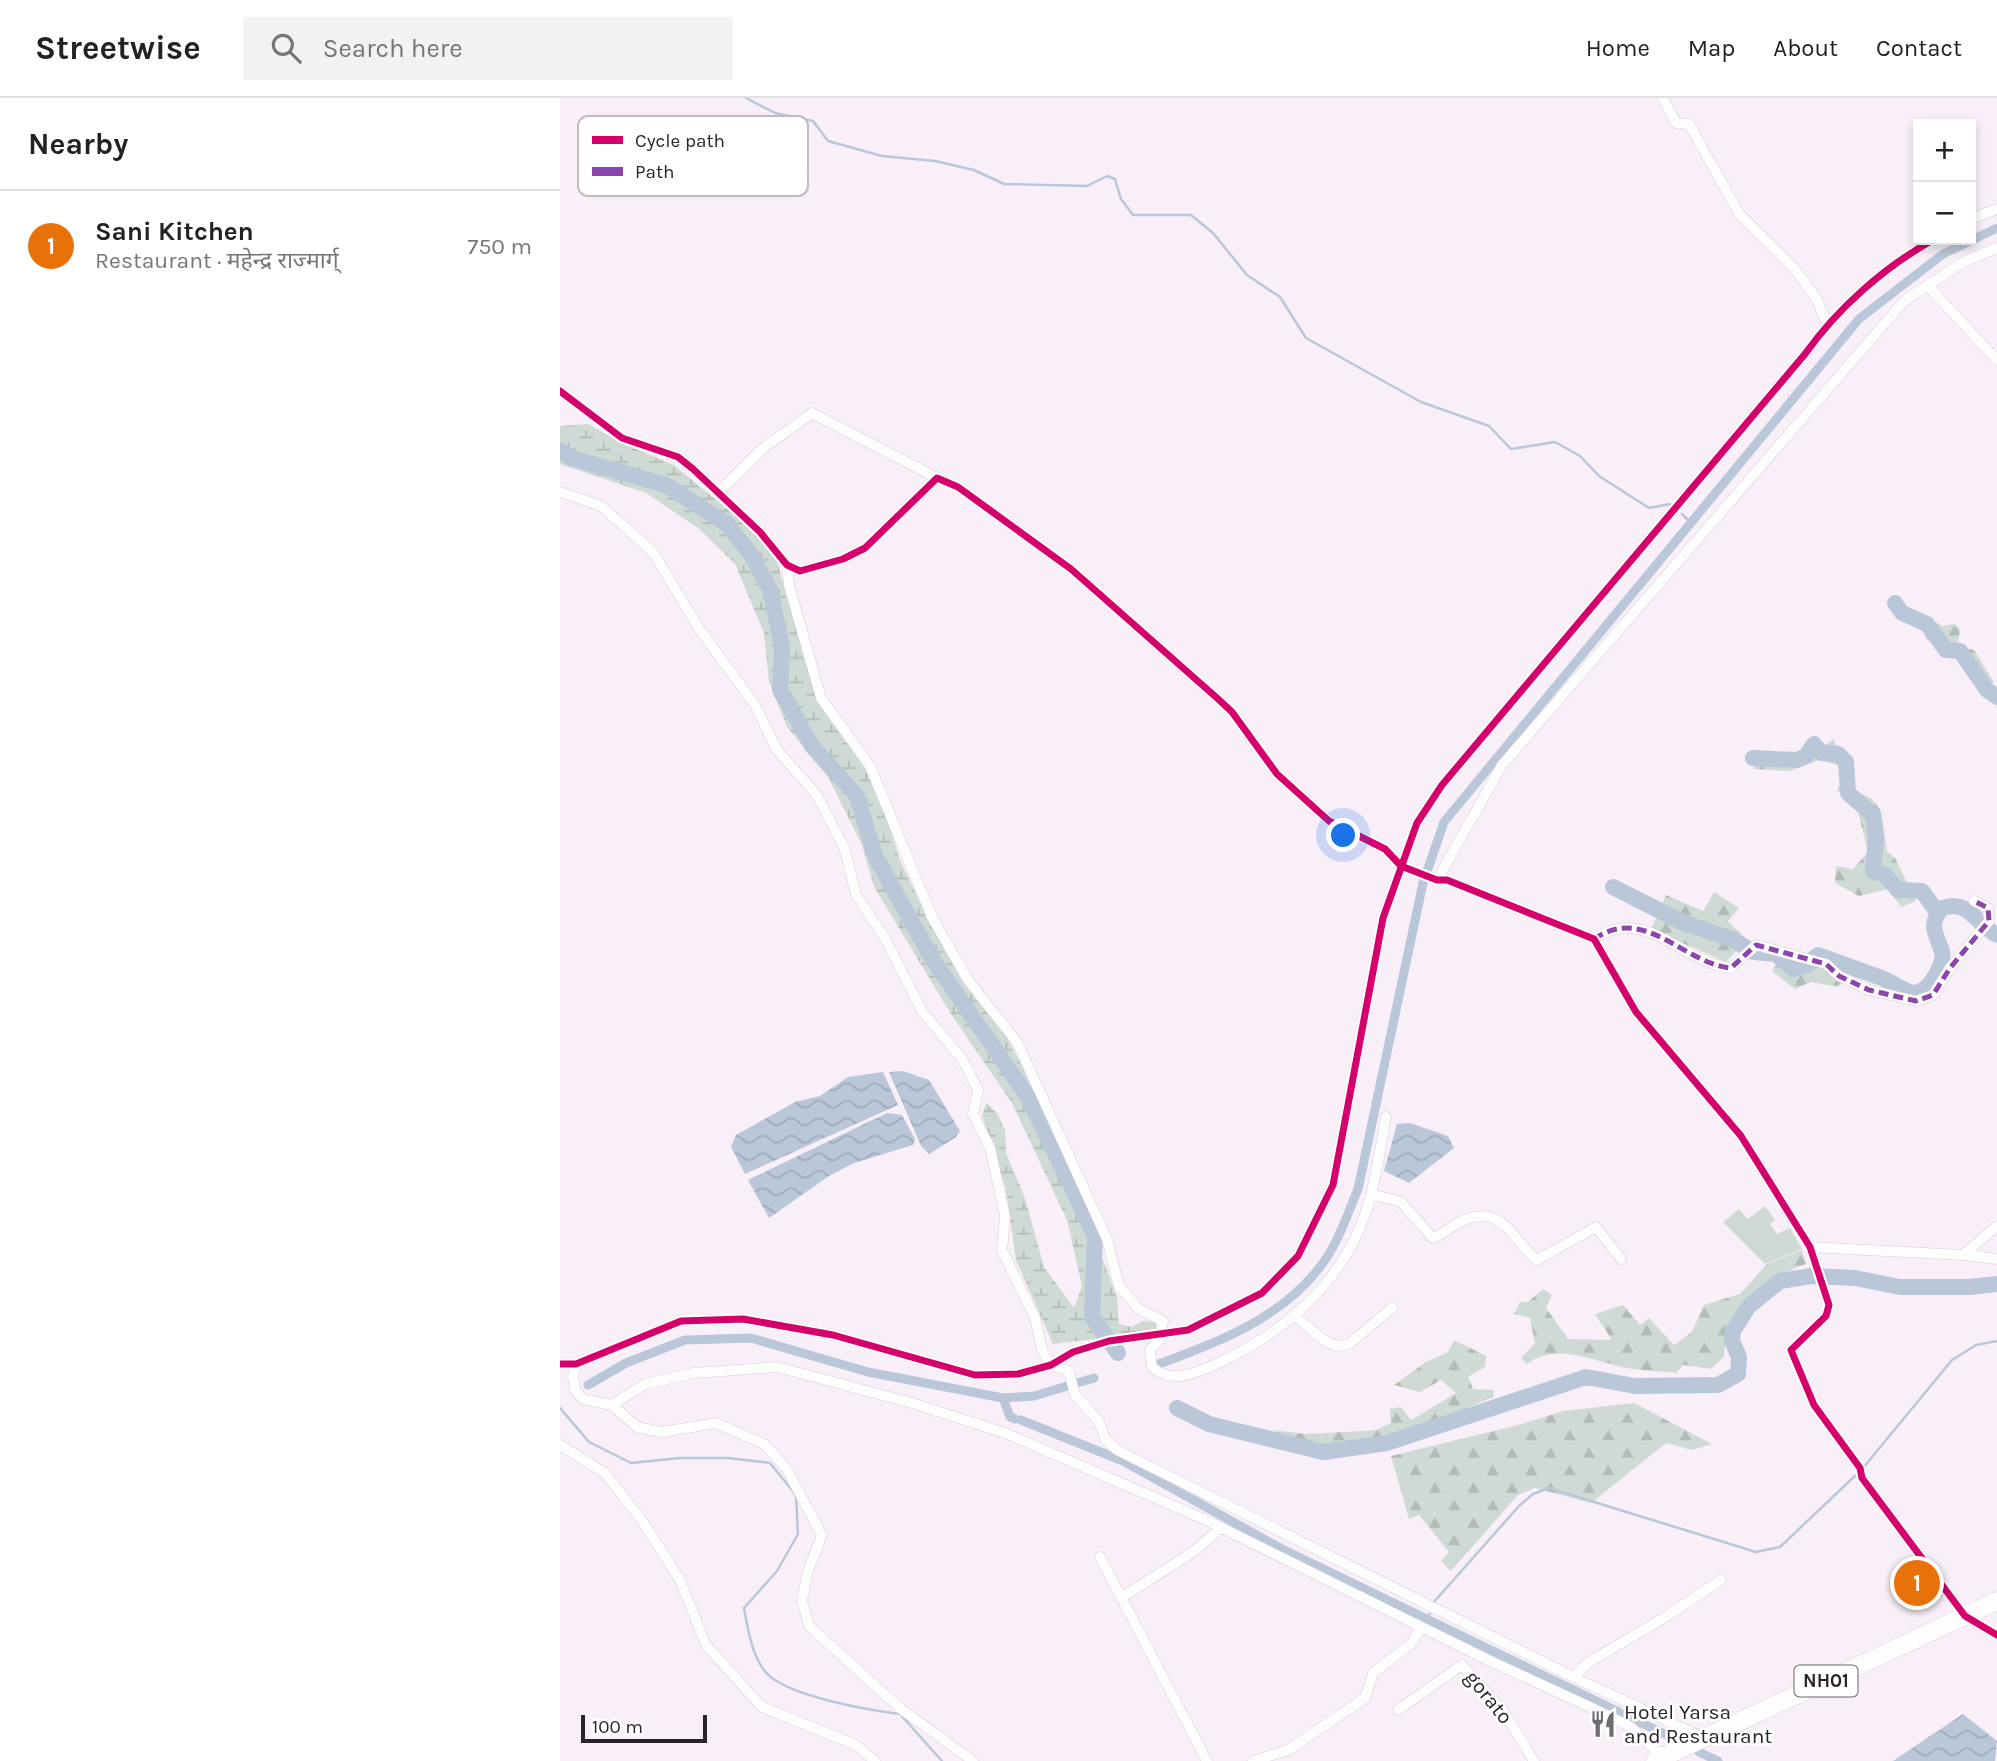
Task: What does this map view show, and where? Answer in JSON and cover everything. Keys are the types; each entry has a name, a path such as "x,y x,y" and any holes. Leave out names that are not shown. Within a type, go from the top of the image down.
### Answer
{"highway":[{"name":"NH01","path":"1655,1761 1997,1601"}],"street":[{"path":"1663,98 1676,123 1689,124 1740,215 1794,268 1816,298 1827,323"},
{"path":"1976,217 1997,209"},
{"path":"560,1364 576,1364 681,1321 743,1319 833,1335 975,1375 1018,1374 1051,1365 1073,1352 1110,1341 1188,1330 1262,1293 1298,1256 1333,1185 1383,918 1405,867 1417,823 1442,785 1605,588 1805,354 1827,323 1909,253 1924,245"},
{"path":"1432,878 1502,765 1905,300 1965,261 1997,248"},
{"path":"1928,286 1997,360"},
{"path":"560,391 622,438 678,457 760,532 787,565 800,571 843,559 865,548 937,478"},
{"path":"718,493 762,449 812,413 958,487 1071,569 1232,712 1277,774 1329,821 1385,849 1405,867 1432,878 1447,880 1594,939 1636,1012 1741,1136 1810,1247 1829,1305 1826,1316 1791,1350 1814,1405 1965,1616 1997,1634"},
{"path":"560,492 601,506 653,552 700,630 755,705 777,750 816,794 844,847 856,895 886,940 922,1011 963,1060 978,1090 973,1114 990,1148 1005,1216 1002,1250 1035,1318 1042,1350 1051,1365 1069,1371 1073,1391 1098,1420 1106,1440 1117,1450 1573,1677 1704,1738"},
{"path":"787,565 789,585 821,698 870,766 932,917 968,980 1017,1042 1107,1239 1119,1286 1139,1309 1163,1321 1160,1336 1150,1350 1152,1367 1162,1376 1184,1376 1231,1357 1294,1317 1324,1286 1346,1252 1371,1195 1386,1118"},
{"path":"1594,939 1615,928 1628,927 1647,932 1724,967 1735,964 1749,950 1785,952 1826,964 1849,982 1916,1001 1933,995 1950,968 1988,923 1991,915 1988,908 1975,901"},
{"path":"1371,1195 1401,1202 1433,1238 1464,1219 1499,1219 1537,1260 1596,1227 1621,1259"},
{"path":"1963,1255 1997,1226"},
{"path":"1810,1247 1997,1259"},
{"path":"1294,1317 1328,1344 1341,1348 1349,1345 1392,1308"},
{"path":"576,1364 573,1376 575,1390 583,1399 612,1405 637,1427 662,1432 716,1423 764,1444 786,1468 822,1535 808,1572 802,1601 809,1626 901,1709 973,1761"},
{"path":"612,1405 645,1384 694,1373 777,1367 1005,1433 1220,1528 1631,1727 1657,1752 1673,1752"},
{"path":"560,1446 605,1473 643,1522 680,1580 706,1645 762,1707 856,1745 875,1761"},
{"path":"1121,1598 1193,1552 1220,1528"},
{"path":"1100,1557 1207,1761"},
{"path":"1573,1677 1589,1662 1721,1580"},
{"path":"1252,1761 1288,1750 1366,1698 1373,1673 1412,1643 1420,1627"},
{"name":"gorato","path":"1398,1710 1462,1665 1504,1712 1534,1761"}],"green space":[{"path":"588,424 624,444 674,465 745,524 776,558 804,658 825,713 867,770 883,806 900,860 932,927 967,988 1006,1036 1023,1068 1080,1198 1117,1297 1119,1324 1132,1327 1142,1321 1156,1322 1157,1332 1053,1344 1016,1260 1006,1189 982,1116 986,1103 997,1113 1005,1130 1006,1153 1025,1198 1044,1267 1074,1308 1082,1286 1067,1220 1012,1103 951,1014 874,887 862,845 828,777 787,727 769,682 764,633 735,564 698,528 646,493 560,464 560,426"},
{"path":"1909,607 1942,626 1954,624 1960,629 1958,646 1974,650 1994,682 1984,689 1960,656 1943,650 1926,639 1924,630 1902,619"},
{"path":"1833,739 1839,751 1850,757 1852,786 1855,791 1872,799 1881,811 1887,851 1895,858 1916,901 1901,907 1888,889 1859,896 1835,883 1836,866 1853,869 1868,852 1857,807 1837,790 1844,776 1840,766 1820,760 1789,771 1753,769 1759,750 1808,752"},
{"path":"1714,892 1739,908 1728,921 1747,940 1726,962 1651,929 1666,895 1703,911"},
{"path":"1780,954 1824,967 1841,983 1837,987 1811,982 1795,989 1772,971"},
{"path":"1765,1206 1775,1220 1770,1224 1777,1234 1790,1228 1802,1249 1765,1264 1723,1222 1739,1209 1748,1219"},
{"path":"1802,1250 1806,1264 1761,1287 1740,1309 1732,1323 1724,1357 1711,1369 1683,1365 1676,1373 1639,1370 1563,1354 1539,1357 1527,1364 1521,1358 1535,1343 1530,1318 1514,1314 1520,1302 1528,1302 1543,1289 1552,1295 1546,1308 1568,1339 1612,1340 1595,1314 1623,1305 1640,1325 1649,1318 1674,1345 1692,1332 1704,1305 1740,1294 1767,1264"},
{"path":"1454,1340 1486,1356 1485,1367 1468,1377 1473,1389 1494,1390 1493,1397 1380,1445 1350,1454 1279,1439 1274,1430 1306,1434 1376,1430 1391,1423 1390,1409 1401,1407 1411,1420 1456,1393 1441,1380 1420,1392 1394,1385 1426,1362 1448,1352"},
{"path":"1634,1403 1712,1444 1692,1450 1666,1443 1591,1503 1535,1488 1518,1495 1451,1571 1441,1561 1449,1552 1419,1515 1409,1519 1391,1456 1518,1425 1563,1411"}],"water":[{"path":"903,1071 929,1080 960,1131 956,1137 929,1154 921,1146 889,1072"},
{"path":"883,1072 898,1105 745,1174 731,1147 736,1135 795,1102 820,1096 848,1077"},
{"path":"887,1113 902,1115 915,1139 913,1145 854,1163 829,1176 769,1218 748,1180"},
{"path":"1410,1123 1448,1136 1454,1148 1409,1183 1384,1171 1397,1124"},
{"path":"1963,1714 1997,1741 1995,1761 1893,1761"}],"waterway":[{"path":"746,98 775,113 789,116"},
{"path":"808,120 813,121 828,141 882,156 935,161 974,170 1004,184 1087,186 1107,176 1115,179 1121,199 1133,215 1191,215 1213,233 1247,275 1280,297 1306,338 1421,402 1489,426 1511,449 1555,442 1580,456 1599,476 1649,508 1670,504"},
{"path":"1159,1364 1204,1347 1267,1315 1304,1285 1332,1249 1358,1189 1423,883 1444,822 1859,319 1943,254 1997,228"},
{"path":"560,450 571,458 666,485 727,524 752,556 770,590 782,646 780,690 812,746 857,796 875,856 933,960 1028,1097 1095,1236 1092,1317 1118,1353"},
{"path":"1682,514 1690,522"},
{"path":"1895,603 1902,613 1927,624 1946,650 1960,651 1987,690 1997,697"},
{"path":"1753,758 1797,760 1806,756 1814,744 1822,753 1838,754 1846,762 1848,793 1873,815 1876,837 1873,871 1885,875 1898,890 1922,891 1935,909 1940,910"},
{"path":"1613,887 1684,923 1732,939 1753,952 1776,954 1793,969 1809,964"},
{"path":"1813,959 1818,955 1916,993 1930,984 1941,963 1942,952 1934,925 1942,908 1951,906 1966,910 1997,935"},
{"path":"1177,1408 1209,1424 1323,1452 1387,1443 1586,1377 1635,1386 1718,1385 1738,1374 1739,1357 1732,1341 1733,1331 1749,1306 1780,1281 1811,1276 1855,1278 1900,1287 1970,1287 1997,1284"},
{"path":"588,1385 626,1363 685,1340 751,1338 868,1372 1003,1398 1034,1396 1094,1378"},
{"path":"1863,1468 1952,1360 1976,1345 1997,1341"},
{"path":"1003,1398 1010,1417 1015,1419"},
{"path":"560,1408 589,1442 631,1463 680,1458 728,1458 770,1463 796,1495 798,1534 777,1571 744,1608 747,1627 761,1666 775,1680 818,1698 900,1714 942,1761"},
{"path":"1021,1420 1123,1461 1280,1548 1679,1741"},
{"path":"1433,1603 1519,1506 1533,1494 1549,1488 1756,1552 1780,1547 1858,1473"},
{"path":"1427,1618 1430,1614"},
{"path":"1699,1752 1718,1761"}],"marked path":[{"path":"1594,939 1613,930 1630,928 1647,932 1697,957 1731,968 1756,945 1826,964 1839,976 1869,990 1916,1001 1933,995 1950,968 1989,921 1988,908 1974,901"}],"cycle path":[{"path":"560,1364 576,1364 681,1321 743,1319 833,1335 975,1375 1018,1374 1051,1365 1073,1352 1109,1341 1188,1330 1262,1293 1298,1256 1333,1185 1383,918 1417,823 1442,785 1832,321 1879,276 1925,245"},
{"path":"560,391 622,438 678,457 760,532 787,565 800,571 843,559 865,548 937,478 958,487 1071,569 1217,698 1232,712 1277,774 1329,821 1385,849 1401,866 1437,880 1447,880 1594,939 1636,1012 1741,1136 1810,1247 1829,1305 1826,1316 1791,1350 1814,1405 1860,1468 1862,1478 1965,1616 1997,1635"}],"place":[{"name":"Sani Kitchen","path":"1917,1583"},
{"name":"Hotel Yarsa and Restaurant","path":"1603,1724"}]}
